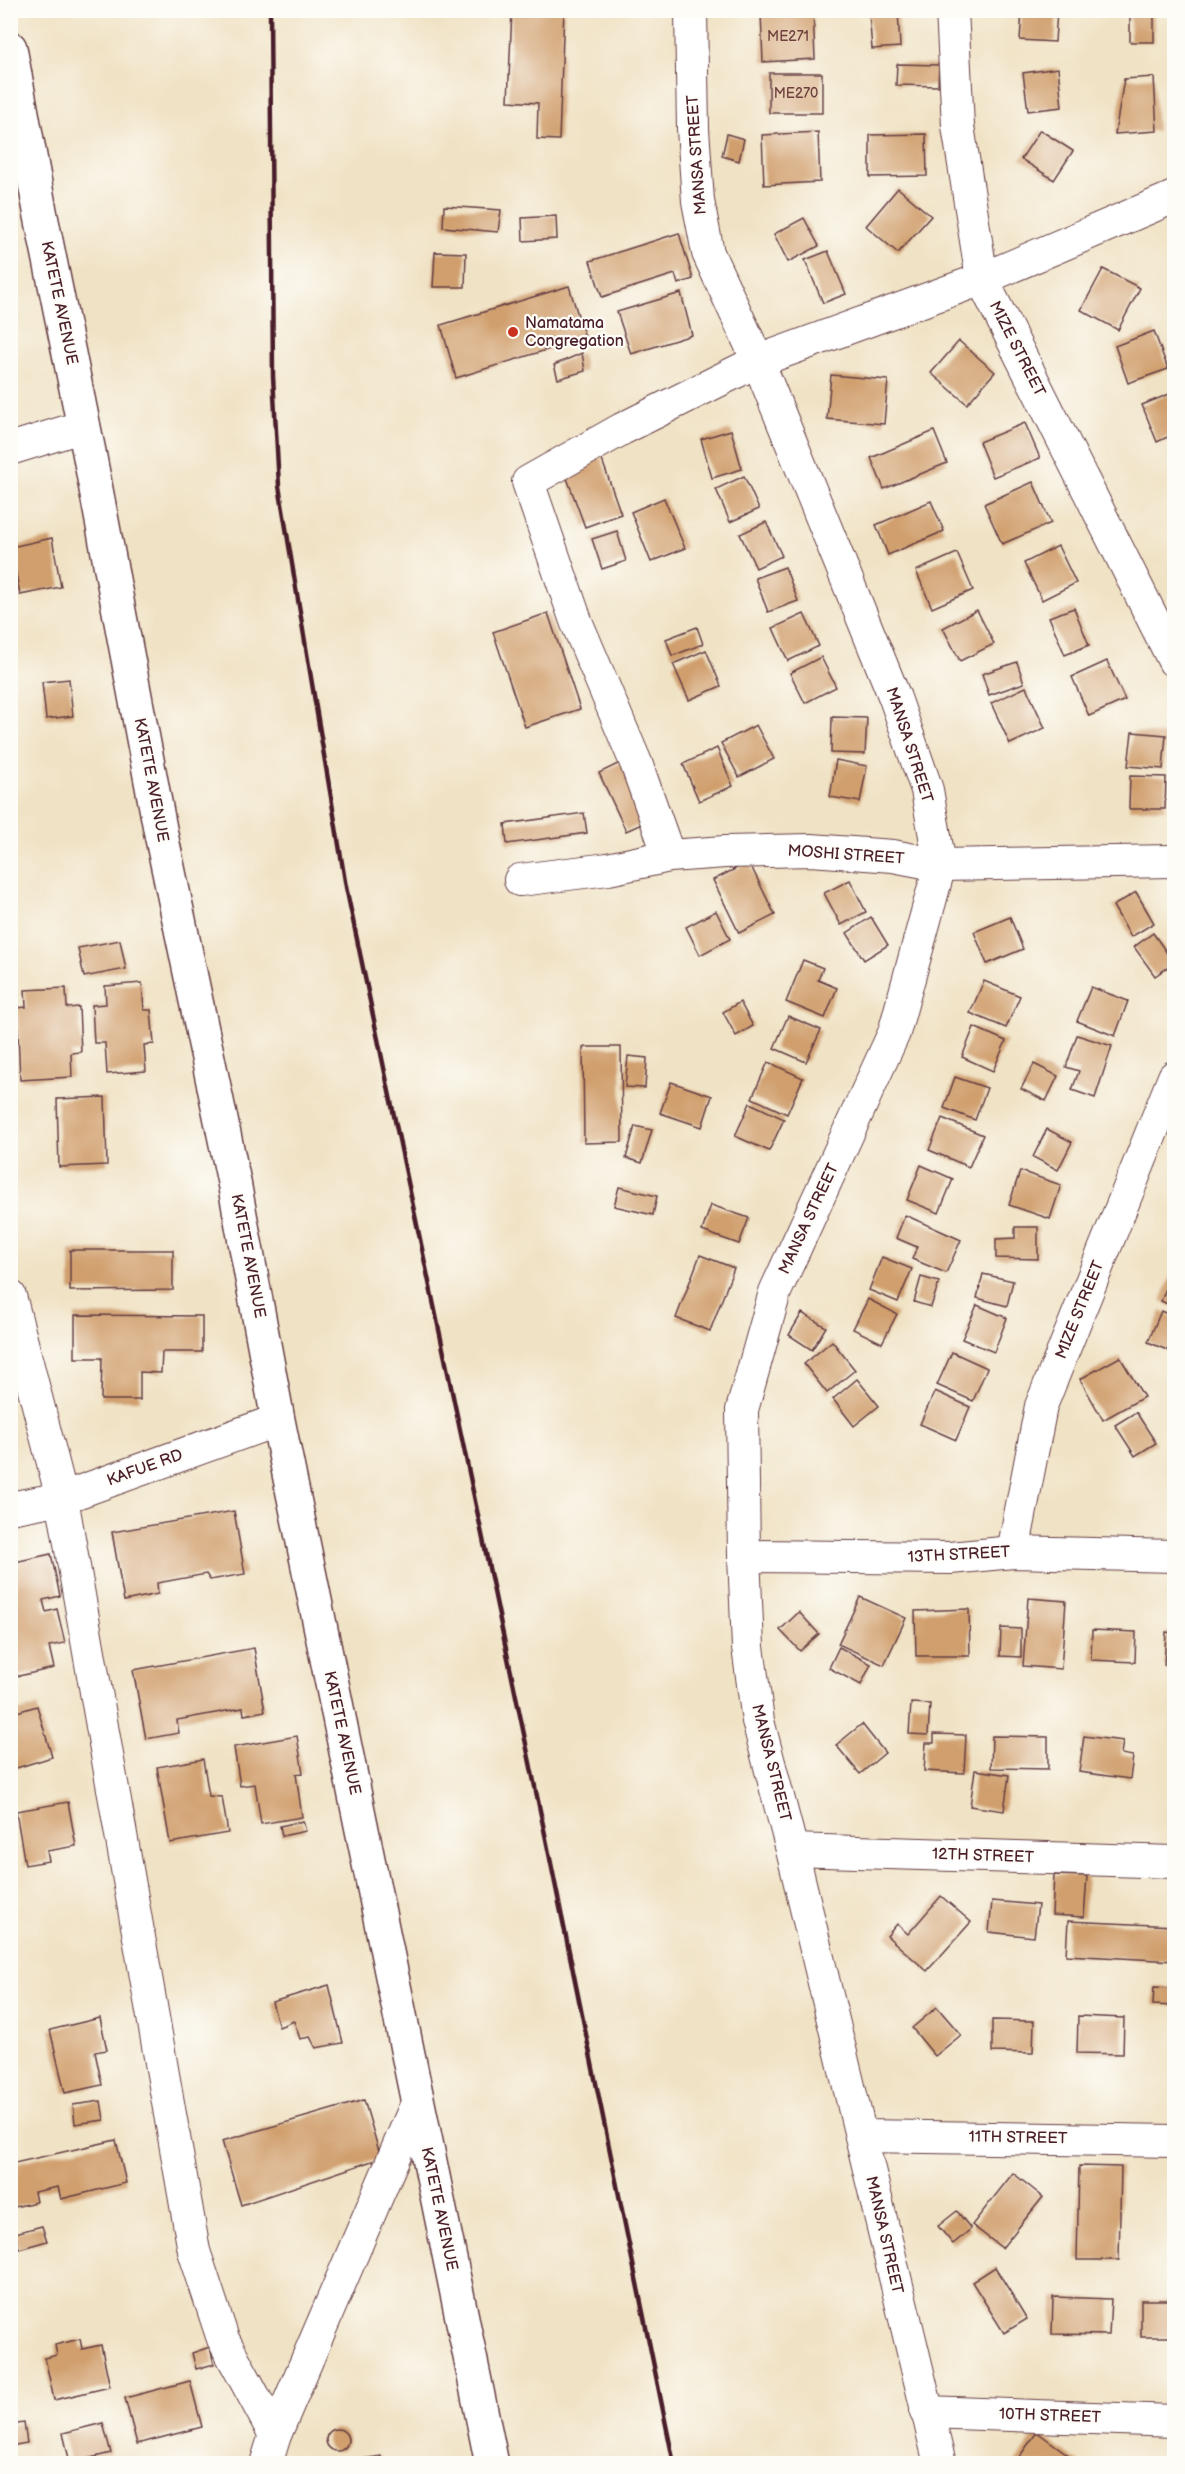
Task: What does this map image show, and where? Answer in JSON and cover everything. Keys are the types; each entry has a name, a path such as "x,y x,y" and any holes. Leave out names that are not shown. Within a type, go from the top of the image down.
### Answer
{"street":[{"name":"MANSA STREET","path":"691,10 693,129 698,201 708,253 758,361 895,698 927,790 940,865 894,1033 775,1292 742,1410 748,1647 758,1721 792,1850 940,2463"},
{"name":"MIZE STREET","path":"952,10 958,126 982,279 1174,662"},
{"name":"KATETE AVENUE","path":"10,48 41,216 84,426 160,834 234,1182 278,1420 492,2463"},
{"path":"669,856 636,763 576,621 528,482 622,429 758,361 982,279 1174,197"},
{"path":"10,448 84,426"},
{"name":"MOSHI STREET","path":"520,880 608,869 669,856 725,852 812,850 893,856 940,865 1174,861"},
{"name":"MIZE STREET","path":"1013,1552 1041,1406 1174,1077"},
{"path":"10,1296 62,1498 194,2251 223,2339 270,2449"},
{"name":"KAFUE RD","path":"10,1508 62,1498 278,1420"},
{"name":"13TH STREET","path":"744,1556 950,1558 1013,1552 1174,1556"},
{"name":"12TH STREET","path":"792,1850 1174,1862"},
{"path":"270,2449 417,2103"},
{"name":"11TH STREET","path":"861,2136 1174,2141"},
{"name":"10TH STREET","path":"926,2412 1174,2421"}],"building":[{"path":"512,10 564,10 559,140 537,139 538,103 508,101"},
{"path":"813,10 815,59 763,62 761,13"},
{"path":"1022,10 1057,10 1055,42 1020,40"},
{"path":"1154,10 1154,42 1130,42 1130,11"},
{"path":"898,11 900,47 872,49 869,13"},
{"path":"897,64 939,65 938,86 896,85"},
{"path":"1058,68 1062,107 1028,111 1023,73"},
{"path":"769,73 822,73 822,113 769,113"},
{"path":"1154,77 1157,131 1115,134 1124,79"},
{"path":"1040,130 1073,151 1054,180 1021,159"},
{"path":"818,132 820,182 764,185 762,135"},
{"path":"727,134 744,139 739,161 722,156"},
{"path":"926,134 927,176 870,177 870,135"},
{"path":"898,188 931,216 898,253 866,226"},
{"path":"444,206 501,210 498,232 443,227"},
{"path":"556,216 557,239 523,241 522,218"},
{"path":"804,218 819,246 788,262 774,234"},
{"path":"679,233 693,279 678,284 675,274 602,297 590,261"},
{"path":"828,251 846,294 823,303 805,260"},
{"path":"435,252 466,253 465,287 433,287"},
{"path":"1103,269 1140,288 1118,330 1081,310"},
{"name":"Namatama Congregation","path":"569,286 585,338 456,378 441,325"},
{"path":"681,293 692,335 631,354 617,312"},
{"path":"1154,331 1168,369 1128,383 1115,346"},
{"path":"959,341 995,372 967,404 931,373"},
{"path":"582,353 585,371 558,379 554,365"},
{"path":"831,375 888,380 884,424 827,419"},
{"path":"1174,392 1174,434 1157,442 1142,405"},
{"path":"1025,423 1040,458 993,477 979,442"},
{"path":"731,430 742,469 712,478 701,439"},
{"path":"934,431 947,463 884,489 871,458"},
{"path":"601,457 621,514 585,527 564,470"},
{"path":"744,476 759,509 730,522 716,489"},
{"path":"1033,482 1051,523 1002,544 984,504"},
{"path":"664,498 685,548 651,562 631,512"},
{"path":"931,501 944,531 888,555 876,525"},
{"path":"766,522 782,556 756,568 740,534"},
{"path":"617,531 626,561 602,569 592,539"},
{"path":"52,538 61,587 20,595 11,547"},
{"path":"1058,546 1076,583 1042,600 1024,563"},
{"path":"957,553 973,590 932,608 916,571"},
{"path":"785,567 798,601 768,612 755,578"},
{"path":"1074,608 1089,645 1065,655 1049,617"},
{"path":"977,610 994,644 960,661 943,628"},
{"path":"548,613 580,709 525,727 493,632"},
{"path":"804,614 819,646 788,661 773,628"},
{"path":"697,627 703,644 672,656 666,639"},
{"path":"706,650 721,686 689,700 673,664"},
{"path":"821,657 836,687 805,703 790,673"},
{"path":"1107,661 1125,700 1089,716 1072,677"},
{"path":"1017,662 1024,683 989,695 982,674"},
{"path":"69,679 73,716 46,719 42,682"},
{"path":"1026,687 1045,728 1010,744 991,703"},
{"path":"832,717 867,718 865,754 831,753"},
{"path":"756,725 774,759 739,777 721,743"},
{"path":"1132,732 1166,735 1163,769 1128,766"},
{"path":"717,748 733,786 699,801 683,764"},
{"path":"626,760 653,819 626,831 599,773"},
{"path":"836,760 867,766 860,802 830,797"},
{"path":"1130,776 1166,777 1165,809 1129,809"},
{"path":"584,813 587,833 507,844 505,824"},
{"path":"749,862 775,915 739,933 713,880"},
{"path":"850,880 866,912 841,925 824,893"},
{"path":"1136,892 1154,923 1131,937 1113,906"},
{"path":"716,911 730,939 700,955 686,927"},
{"path":"871,917 888,945 864,960 847,933"},
{"path":"1010,917 1023,949 987,964 974,932"},
{"path":"1153,933 1174,963 1155,976 1134,947"},
{"path":"120,940 126,969 84,977 78,948"},
{"path":"803,960 823,968 818,980 837,988 825,1018 786,1002"},
{"path":"984,981 1020,996 1006,1028 970,1013"},
{"path":"142,983 144,1010 151,1010 154,1044 144,1045 146,1071 107,1074 105,1043 94,1043 92,1005 106,1004 105,986"},
{"path":"1091,987 1128,1001 1115,1036 1077,1021"},
{"path":"66,988 67,1008 79,1007 81,1052 71,1053 72,1077 20,1080 17,1008 26,1007 25,990"},
{"path":"740,1002 753,1026 736,1036 723,1012"},
{"path":"788,1016 821,1030 806,1062 774,1048"},
{"path":"974,1027 1006,1041 993,1071 962,1057"},
{"path":"1077,1035 1112,1046 1095,1098 1072,1090 1079,1071 1066,1067"},
{"path":"583,1047 621,1047 622,1142 584,1143"},
{"path":"628,1056 647,1058 645,1088 625,1087"},
{"path":"768,1062 803,1078 787,1114 752,1098"},
{"path":"1034,1064 1058,1076 1046,1101 1021,1089"},
{"path":"955,1077 987,1088 975,1120 944,1108"},
{"path":"671,1082 712,1096 702,1127 660,1113"},
{"path":"105,1097 107,1165 59,1167 57,1099"},
{"path":"750,1103 784,1119 769,1151 735,1136"},
{"path":"942,1118 983,1135 969,1167 929,1150"},
{"path":"635,1126 652,1130 642,1163 626,1158"},
{"path":"1047,1129 1072,1142 1058,1170 1033,1157"},
{"path":"921,1165 953,1179 939,1213 907,1200"},
{"path":"1020,1171 1061,1185 1050,1219 1009,1205"},
{"path":"619,1187 657,1196 653,1215 614,1206"},
{"path":"711,1205 749,1218 739,1244 702,1231"},
{"path":"905,1215 961,1240 946,1273 912,1259 917,1247 896,1238"},
{"path":"1015,1227 1038,1227 1038,1259 996,1258 996,1239 1015,1238"},
{"path":"70,1250 173,1250 173,1290 70,1291"},
{"path":"700,1255 734,1268 710,1331 676,1318"},
{"path":"882,1257 912,1269 898,1302 869,1290"},
{"path":"1174,1268 1174,1307 1161,1301"},
{"path":"983,1274 1013,1281 1007,1306 977,1298"},
{"path":"921,1277 939,1282 931,1307 914,1302"},
{"path":"868,1299 897,1314 882,1343 853,1329"},
{"path":"977,1305 1007,1318 994,1352 962,1339"},
{"path":"1161,1311 1174,1317 1174,1353 1148,1342"},
{"path":"802,1313 826,1327 812,1350 789,1335"},
{"path":"75,1315 202,1316 202,1352 162,1352 161,1373 140,1372 140,1400 101,1400 102,1358 75,1358"},
{"path":"832,1341 855,1370 827,1393 804,1364"},
{"path":"952,1352 987,1368 973,1401 937,1385"},
{"path":"1120,1357 1144,1397 1103,1420 1080,1379"},
{"path":"857,1379 879,1406 854,1426 833,1399"},
{"path":"935,1391 970,1407 956,1440 920,1424"},
{"path":"1136,1412 1156,1443 1135,1456 1115,1425"},
{"path":"234,1511 245,1574 210,1580 206,1574 157,1583 158,1594 124,1601 112,1532"},
{"path":"51,1554 60,1596 43,1600 46,1612 57,1609 65,1643 49,1646 54,1668 10,1678 10,1563"},
{"path":"860,1597 906,1618 884,1665 838,1644"},
{"path":"1028,1598 1066,1601 1061,1669 1023,1666"},
{"path":"969,1609 970,1656 916,1656 915,1611"},
{"path":"799,1612 819,1634 800,1651 780,1630"},
{"path":"1001,1628 1021,1629 1021,1657 1000,1656"},
{"path":"1092,1630 1136,1632 1135,1662 1091,1660"},
{"path":"1166,1632 1174,1633 1174,1666 1164,1665"},
{"path":"839,1647 871,1664 861,1685 829,1668"},
{"path":"254,1648 265,1711 244,1715 243,1708 177,1720 179,1733 146,1739 133,1670"},
{"path":"911,1703 930,1704 928,1735 909,1734"},
{"path":"37,1706 52,1757 10,1770 10,1714"},
{"path":"862,1724 885,1753 860,1774 836,1745"},
{"path":"934,1734 966,1735 964,1773 924,1771 926,1743 934,1743"},
{"path":"297,1736 303,1773 296,1774 302,1817 261,1824 255,1784 240,1786 234,1747"},
{"path":"992,1736 1048,1737 1048,1769 991,1768"},
{"path":"1084,1736 1123,1741 1121,1754 1133,1756 1130,1779 1079,1772"},
{"path":"203,1759 209,1796 222,1797 228,1833 170,1843 157,1767"},
{"path":"975,1770 1009,1775 1004,1811 970,1806"},
{"path":"68,1802 76,1846 47,1851 49,1861 25,1865 16,1811"},
{"path":"303,1821 306,1831 282,1836 280,1826"},
{"path":"1054,1875 1087,1876 1084,1917 1052,1915"},
{"path":"941,1896 971,1922 927,1971 887,1936 897,1924 908,1934"},
{"path":"992,1901 1038,1905 1034,1937 989,1932"},
{"path":"1068,1921 1174,1926 1174,1961 1066,1955"},
{"path":"329,1985 343,2043 316,2048 310,2037 300,2039 294,2021 279,2027 272,2002"},
{"path":"1154,1987 1174,1988 1174,2006 1153,2005"},
{"path":"937,2007 961,2035 935,2056 912,2028"},
{"path":"1078,2016 1124,2018 1123,2054 1077,2053"},
{"path":"100,2018 107,2050 95,2052 102,2085 65,2093 50,2030"},
{"path":"992,2020 1034,2021 1033,2053 992,2052"},
{"path":"364,2100 381,2158 241,2205 222,2141"},
{"path":"101,2101 104,2120 75,2124 73,2105"},
{"path":"116,2140 126,2183 61,2199 58,2187 34,2192 36,2202 10,2208 10,2164"},
{"path":"1079,2166 1121,2167 1119,2260 1077,2260"},
{"path":"1013,2173 1043,2197 1002,2248 972,2225"},
{"path":"957,2211 971,2229 953,2244 938,2226"},
{"path":"42,2226 47,2241 19,2249 15,2233"},
{"path":"995,2267 1027,2319 1004,2333 972,2282"},
{"path":"1053,2297 1111,2299 1109,2335 1052,2334"},
{"path":"1141,2300 1174,2300 1174,2337 1141,2337"},
{"path":"80,2339 82,2349 101,2345 110,2387 54,2400 45,2358 57,2355 55,2345"},
{"path":"210,2347 214,2364 196,2369 192,2353"},
{"path":"190,2381 202,2427 137,2444 125,2398"},
{"path":"24,2423 27,2443 10,2446 10,2425"},
{"path":"103,2423 111,2453 70,2463 63,2433"},
{"path":"337,2429 345,2432 348,2440 345,2448 337,2451 329,2448 326,2440 329,2432"},
{"path":"1037,2432 1081,2464 1014,2464"},
{"path":"381,2456 382,2464 342,2464 341,2462"}],"railway":[{"path":"270,10 273,376 279,486 346,887 546,1839 674,2464"}],"place":[{"name":"Namatama Congregation","path":"513,332"}]}
